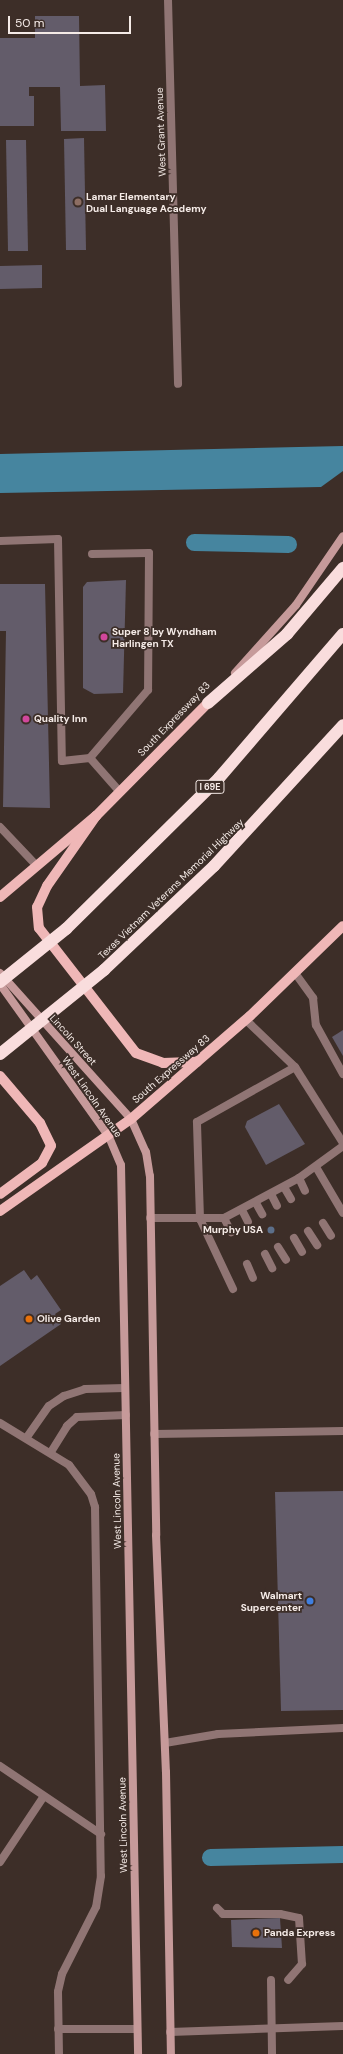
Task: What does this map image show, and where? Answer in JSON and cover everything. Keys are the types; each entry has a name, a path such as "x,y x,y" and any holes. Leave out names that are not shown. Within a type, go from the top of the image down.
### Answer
{"highway":[{"path":"208,703 287,634 343,568"},
{"name":"I 69E","path":"0,983 66,929 220,778 343,634"},
{"name":"Texas Vietnam Veterans Memorial Highway","path":"0,1054 104,970 214,866 343,725"}],"main road":[{"name":"South Expressway 83","path":"0,897 96,816 208,703"},
{"path":"96,816 47,886 37,907 39,928 136,1053 163,1063 198,1062"},
{"name":"South Expressway 83","path":"0,1212 109,1137 131,1119 246,1020 343,926"},
{"path":"0,1076 40,1123 51,1146 38,1166 0,1194"}],"street":[{"name":"West Grant Avenue","path":"168,0 178,384"},
{"name":"South Expressway 83","path":"208,703 296,605 343,536"},
{"path":"0,541 58,539 62,761 90,758 148,690 149,553 92,554"},
{"path":"90,758 120,792"},
{"path":"0,827 37,866"},
{"name":"Lincoln Street","path":"0,973 131,1119"},
{"path":"295,973 313,998 312,1012 316,1025 343,1074"},
{"name":"West Lincoln Avenue","path":"0,983 109,1137 121,1165 138,2054"},
{"path":"150,1218 224,1218 256,1203 299,1178 316,1167 343,1145 295,1067 246,1020"},
{"path":"233,1289 200,1219 196,1122 295,1067"},
{"name":"West Lincoln Avenue","path":"131,1119 146,1152 150,1218 154,1434 165,1743 171,2054"},
{"path":"316,1167 343,1213"},
{"path":"299,1178 305,1191"},
{"path":"284,1187 291,1199"},
{"path":"271,1194 277,1206"},
{"path":"256,1203 262,1214"},
{"path":"242,1210 248,1222"},
{"path":"224,1218 231,1232"},
{"path":"323,1222 331,1236"},
{"path":"308,1231 317,1245"},
{"path":"294,1238 302,1252"},
{"path":"278,1247 286,1260"},
{"path":"265,1254 272,1268"},
{"path":"246,1264 253,1278"},
{"path":"27,1437 49,1406 64,1396 85,1389 125,1388"},
{"path":"51,1452 67,1426 77,1417 126,1415"},
{"path":"0,1422 51,1452 83,1480 95,1507 101,1834 98,1900 62,1974 58,2054"},
{"path":"154,1434 343,1431"},
{"path":"165,1743 218,1734 343,1728"},
{"path":"0,1766 101,1834"},
{"path":"0,1862 44,1796"},
{"path":"216,1908 223,1914 280,1914 299,1918 302,1964 288,1980"},
{"path":"271,1980 272,2054"},
{"path":"170,2032 343,2026"},
{"path":"58,2030 137,2029"}],"water":[{"path":"343,446 343,471 321,487 0,493 0,454"}],"building":[{"path":"35,16 79,16 80,86 105,85 106,131 61,131 60,87 29,87 29,96 34,96 34,126 0,126 0,38 35,38"},
{"path":"84,138 86,250 66,250 64,139"},
{"path":"6,140 26,140 28,251 8,251"},
{"path":"42,265 42,288 0,289 0,266"},
{"name":"Super 8 by Wyndham Harlingen TX","path":"126,580 123,693 94,694 83,688 83,587 87,582"},
{"name":"Quality Inn","path":"0,584 45,584 50,808 3,807 6,631 0,631"},
{"path":"343,1030 343,1056 332,1037"},
{"path":"279,1104 305,1144 266,1165 245,1127 247,1121"},
{"name":"Olive Garden","path":"24,1270 31,1280 37,1275 61,1310 55,1314 61,1324 0,1366 0,1286"},
{"name":"Walmart Supercenter","path":"343,1491 343,1710 281,1711 275,1492"},
{"name":"Panda Express","path":"280,1918 282,1948 232,1947 231,1920"}],"waterway":[{"path":"194,542 288,544"},
{"path":"210,1857 343,1854"}],"place":[{"name":"Lamar Elementary Dual Language Academy","path":"78,202"},
{"name":"Super 8 by Wyndham Harlingen TX","path":"104,637"},
{"name":"Quality Inn","path":"26,719"},
{"name":"Murphy USA","path":"271,1230"},
{"name":"Olive Garden","path":"29,1319"},
{"name":"Walmart Supercenter","path":"310,1601"},
{"name":"Panda Express","path":"256,1933"}]}
